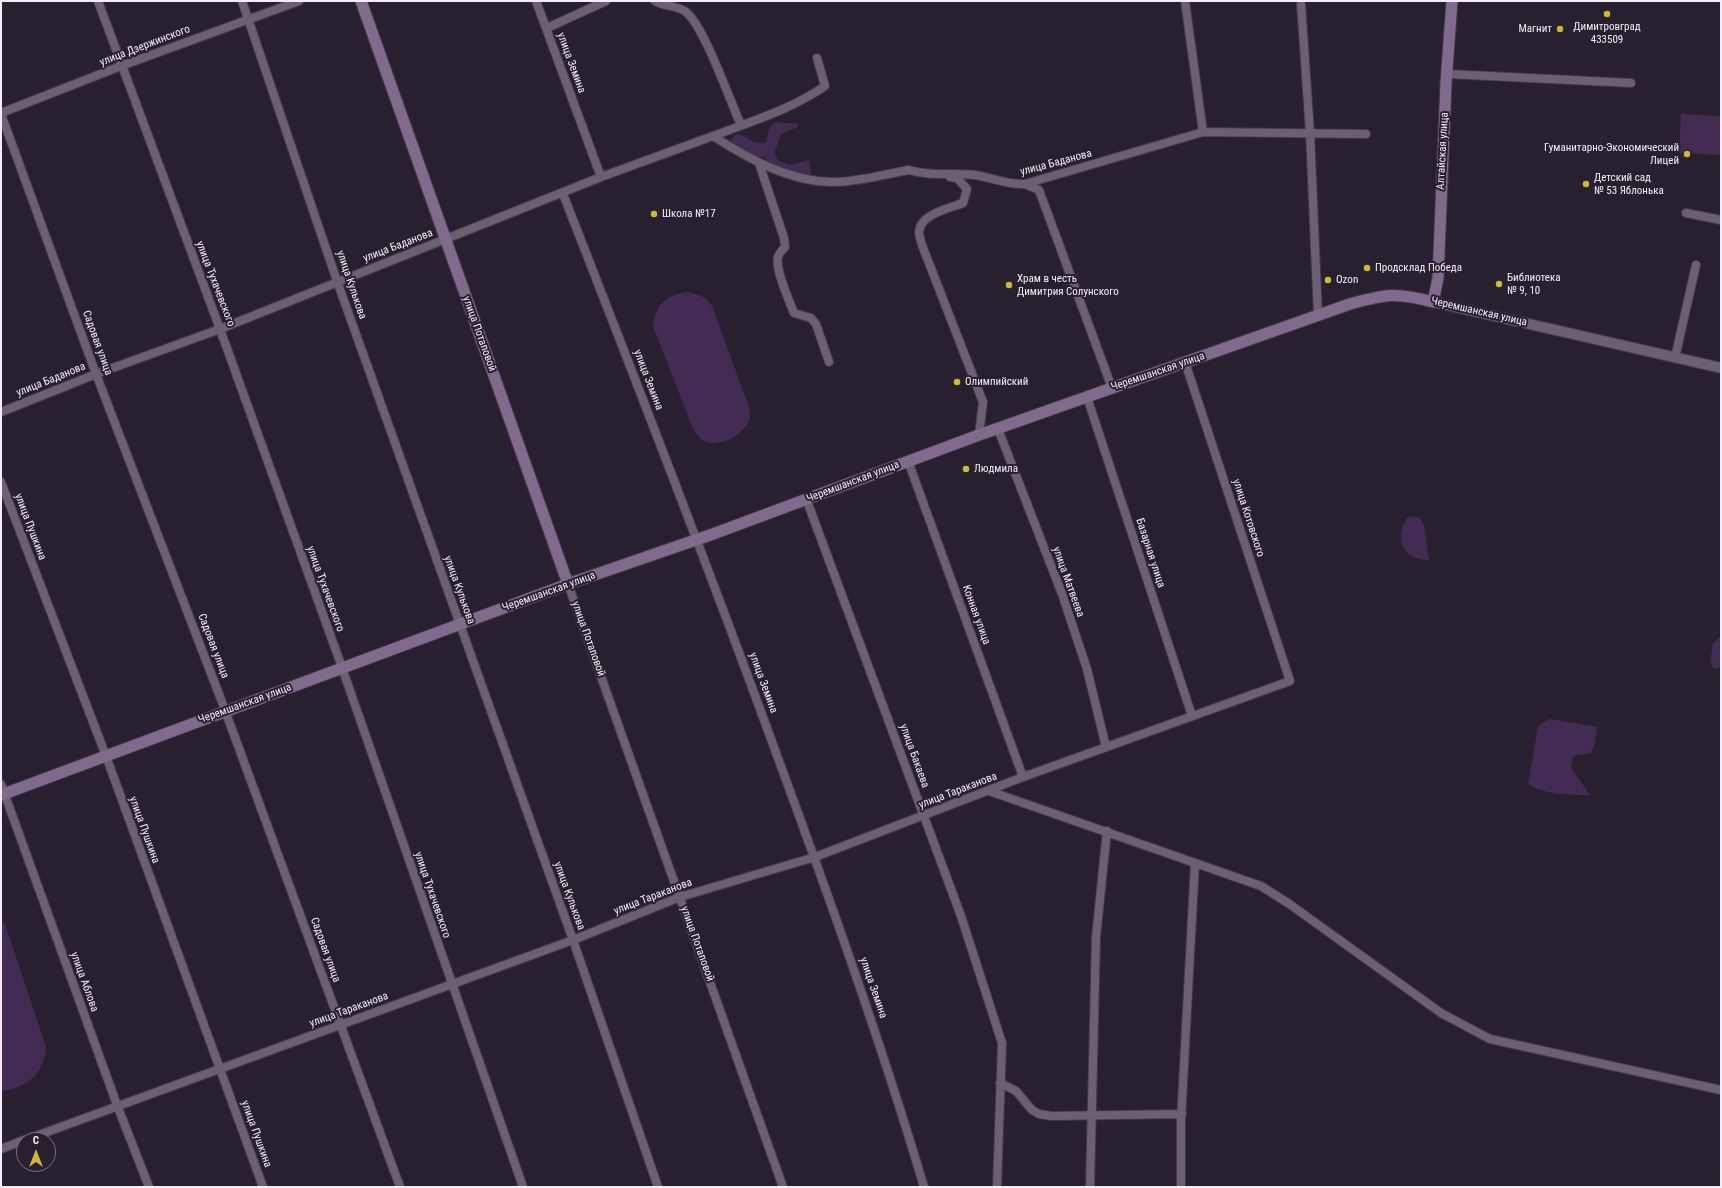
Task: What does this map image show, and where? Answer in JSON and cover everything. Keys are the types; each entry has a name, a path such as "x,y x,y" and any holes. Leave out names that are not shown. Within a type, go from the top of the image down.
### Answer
{"main road":[{"name":"улица Потаповой","path":"361,1 568,584"},
{"name":"Алтайская улица","path":"1433,302 1438,278 1452,1"},
{"name":"Черемшанская улица","path":"2,791 106,756 568,584 807,501 979,435 1350,304 1385,295 1396,294 1433,302"}],"street":[{"name":"улица Тухачевского","path":"98,1 220,329 342,668 523,1187"},
{"name":"улица Кулькова","path":"242,1 337,281 573,940 658,1187"},
{"name":"улица Дзержинского","path":"1,113 121,66 298,1"},
{"name":"улица Земина","path":"536,1 601,177"},
{"path":"547,28 606,1"},
{"path":"655,1 659,4 682,5 697,24 741,125"},
{"path":"1186,1 1203,132"},
{"path":"1301,4 1310,133 1318,316"},
{"name":"улица Баданова","path":"1,412 96,374 220,329 337,281 563,194 601,177 795,105 825,86 817,58"},
{"path":"1448,74 1631,82"},
{"name":"Садовая улица","path":"1,113 96,374 226,711 400,1187"},
{"name":"улица Баданова","path":"713,136 741,154 759,163 795,176 831,182 909,170 920,174 974,175 1013,185 1025,184 1203,132 1366,134"},
{"path":"759,163 784,238 785,247 778,255 777,264 788,297 794,312 811,318 816,324 829,362"},
{"path":"943,175 957,178 964,184 967,189 963,203 928,217 921,226 919,232 922,245 983,402 979,435"},
{"path":"1025,184 1039,190 1112,388"},
{"name":"улица Земина","path":"563,194 698,539 815,857 884,1055 924,1187"},
{"path":"1686,213 1721,220"},
{"path":"1675,358 1696,265"},
{"name":"Черемшанская улица","path":"1433,302 1721,368"},
{"name":"улица Котовского","path":"1185,362 1290,681"},
{"name":"Базарная улица","path":"1087,397 1192,716"},
{"name":"улица Матвеева","path":"998,429 1062,594 1087,669 1106,747"},
{"name":"Конная улица","path":"908,461 1023,777"},
{"name":"улица Пушкина","path":"1,482 106,756 263,1187"},
{"name":"улица Бакаева","path":"807,501 960,916 1002,1043 1000,1083"},
{"name":"улица Потаповой","path":"568,584 783,1187"},
{"name":"улица Тараканова","path":"45,1132 573,940 680,897 815,857 1023,777 1290,681"},
{"name":"улица Аблова","path":"2,791 117,1105 149,1187"},
{"path":"989,791 1261,886 1288,903 1441,1013 1490,1039 1721,1090"},
{"path":"1090,1187 1096,937 1107,831"},
{"path":"1181,1187 1182,1114 1195,863"},
{"path":"997,1187 1000,1083 1016,1091 1024,1102 1039,1114 1051,1116 1182,1114"},
{"name":"улица Тараканова","path":"1,1149 16,1143"}],"shaded area":[{"path":"1681,114 1721,116 1721,155 1679,153"},
{"path":"777,122 798,124 798,127 781,134 777,147 774,151 778,160 789,165 809,160 811,174 799,174 786,171 769,162 764,157 755,157 733,145 731,140 736,134 758,143 766,142 771,126"},
{"path":"686,292 701,296 712,306 749,407 750,417 743,430 730,439 722,442 708,442 701,439 693,429 653,326 659,307 667,299"},
{"path":"1414,516 1420,518 1424,526 1429,560 1420,559 1413,556 1407,552 1403,546 1401,533 1408,517"},
{"path":"1721,636 1721,667 1714,669 1710,662 1713,643"},
{"path":"1549,719 1597,727 1595,742 1591,753 1573,756 1571,768 1590,795 1550,792 1535,788 1528,784 1538,726"},
{"path":"1,920 5,924 46,1047 42,1065 32,1078 19,1087 1,1091"}],"place":[{"name":"Димитровград 433509","path":"1607,14"},
{"name":"Магнит","path":"1560,29"},
{"name":"Гуманитарно-Экономический Лицей","path":"1687,154"},
{"name":"Детский сад № 53 Яблонька","path":"1586,184"},
{"name":"Школа №17","path":"654,214"},
{"name":"Продсклад Победа","path":"1367,268"},
{"name":"Ozon","path":"1328,280"},
{"name":"Библиотека № 9, 10","path":"1499,284"},
{"name":"Храм в честь Димитрия Солунского","path":"1009,285"},
{"name":"Олимпийский","path":"957,382"},
{"name":"Людмила","path":"966,469"}]}
